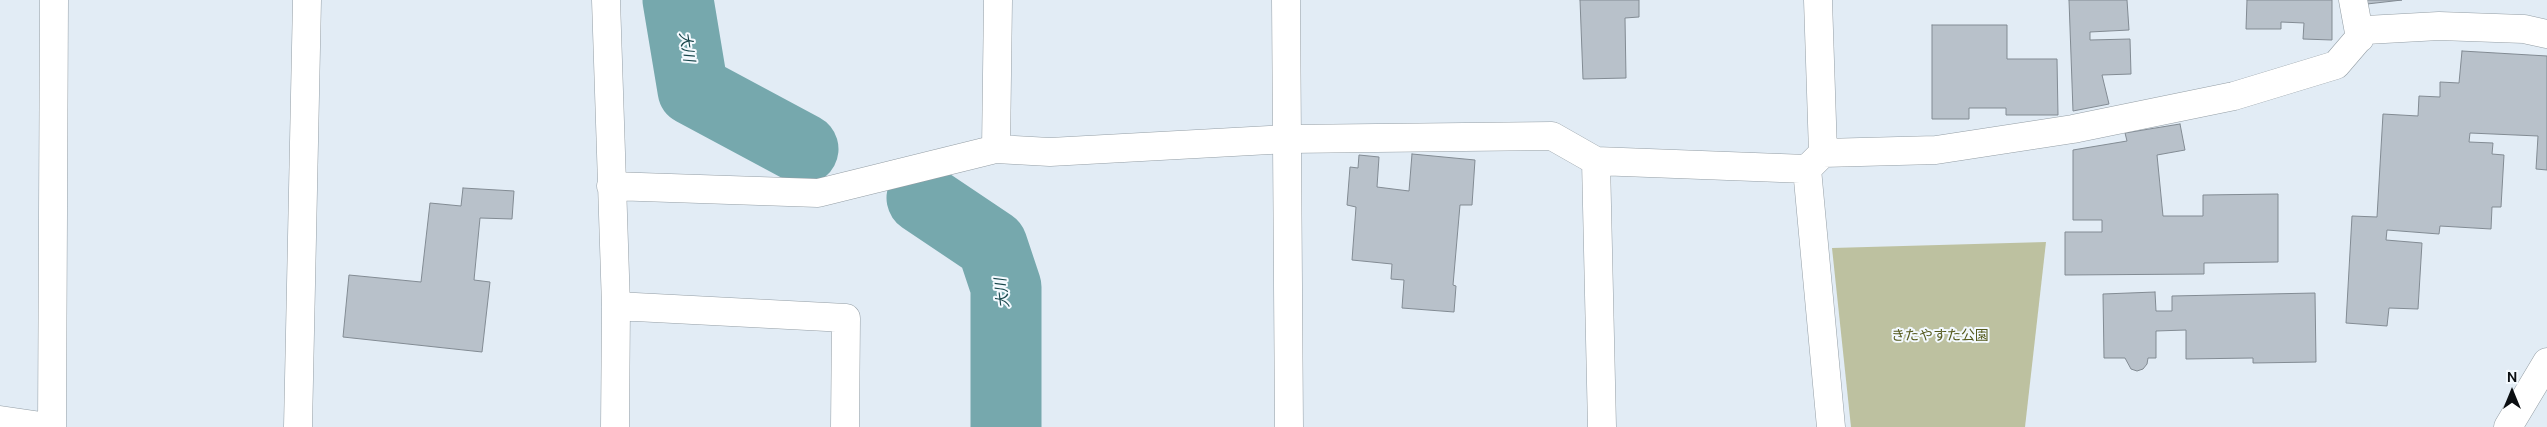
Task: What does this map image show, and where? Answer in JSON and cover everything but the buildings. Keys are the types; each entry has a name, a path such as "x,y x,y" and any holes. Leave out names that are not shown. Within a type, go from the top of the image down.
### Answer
{"street":[{"path":"52,427 54,0"},
{"path":"298,427 306,0"},
{"path":"606,0 616,306 615,427"},
{"path":"996,148 998,0"},
{"path":"1286,0 1289,427"},
{"path":"1818,0 1815,161 1831,427"},
{"path":"2353,0 2360,38"},
{"path":"612,186 818,193 996,148 1050,152 1288,139 1552,136 1596,161 1815,161 1936,150 2073,129 2234,96 2336,65 2366,30 2439,26 2524,29 2547,34"},
{"path":"1596,161 1602,427"},
{"path":"616,306 846,318 845,427"},
{"path":"2508,427 2546,364"},
{"path":"0,420 48,427"}],"green space":[{"name":"きたやすた公園","path":"2046,242 2025,427 1851,427 1832,248"}],"waterway":[{"name":"大川","path":"678,0 693,90 803,149"},
{"name":"大川","path":"922,198 992,245 1006,287 1006,427"}]}
